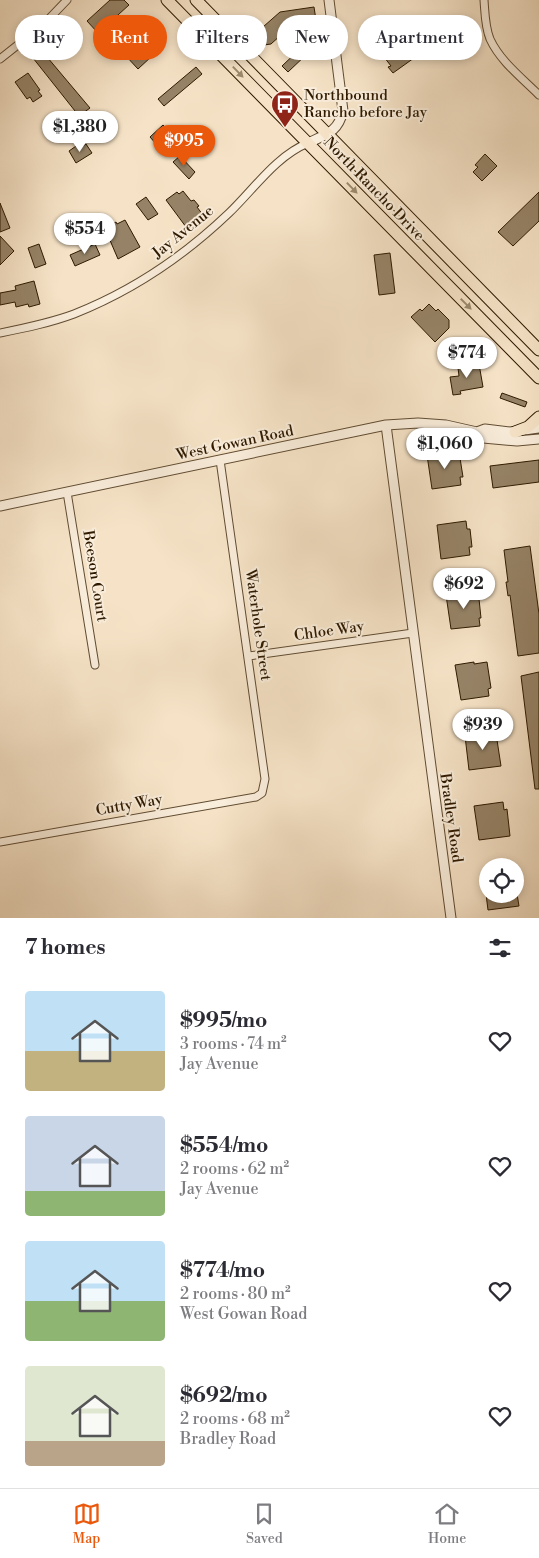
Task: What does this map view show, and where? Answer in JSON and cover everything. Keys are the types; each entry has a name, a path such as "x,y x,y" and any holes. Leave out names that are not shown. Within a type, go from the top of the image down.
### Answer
{"main road":[{"name":"North Rancho Drive","path":"167,0 538,379"},
{"name":"North Rancho Drive","path":"196,0 539,350"},
{"path":"515,432 528,427 539,417"}],"street":[{"path":"0,59 42,25 68,0"},
{"path":"308,143 327,134 340,124 343,110 329,0"},
{"path":"484,0 486,26 490,39 502,57 539,95"},
{"name":"Jay Avenue","path":"0,334 73,314 126,290 167,265 228,214 292,150 308,143"},
{"name":"West Gowan Road","path":"0,506 386,425 418,423 446,425 477,432 483,438 500,440 539,439"},
{"name":"Bradley Road","path":"386,425 451,918"},
{"name":"West Gowan Road","path":"477,432 485,429 515,432 539,428"},
{"name":"Waterhole Street","path":"220,460 265,778 262,793"},
{"name":"Beeson Court","path":"67,492 95,665"},
{"name":"Chloe Way","path":"248,656 413,633"},
{"name":"Cutty Way","path":"0,842 256,797 262,793"}],"building":[{"path":"110,0 124,0 129,5 118,15 94,15"},
{"path":"314,7 315,15 277,15 277,39 271,44 267,45 267,23 280,12"},
{"path":"93,16 93,28 87,21"},
{"path":"35,60 50,60 90,108 79,116"},
{"path":"130,60 148,60 138,69"},
{"path":"288,60 301,60 288,72 282,66"},
{"path":"386,60 411,60 393,73 388,67 391,66"},
{"path":"196,67 202,74 164,106 158,99"},
{"path":"28,73 42,96 33,102 30,97 27,99 15,82"},
{"path":"163,125 178,141 164,153 150,137"},
{"path":"79,144 81,147 86,144 92,153 76,163 69,151"},
{"path":"485,154 497,166 482,181 473,172 478,167 475,165"},
{"path":"180,156 195,172 189,179 173,162"},
{"path":"183,191 191,201 194,200 199,206 197,207 206,219 189,231 166,200 177,192 179,194"},
{"path":"539,192 539,221 513,246 498,232"},
{"path":"146,197 158,214 148,220 136,204"},
{"path":"0,203 10,228 0,232"},
{"path":"125,220 140,247 118,259 106,231 112,228 111,225 116,222 117,224"},
{"path":"0,236 14,251 0,265"},
{"path":"39,244 46,264 35,268 28,248"},
{"path":"95,244 100,255 75,266 70,255"},
{"path":"390,253 395,293 379,295 374,255"},
{"path":"34,281 40,304 29,307 28,304 16,307 15,302 0,305 0,293 16,290 15,286"},
{"path":"429,304 436,311 438,309 449,320 449,328 435,342 411,317 420,309 422,311"},
{"path":"479,364 483,387 460,391 461,394 453,395 450,377 459,376 458,368"},
{"path":"502,393 527,402 525,407 500,398"},
{"path":"456,451 458,459 460,458 463,477 460,477 461,485 432,489 427,455"},
{"path":"539,460 539,482 493,488 490,466"},
{"path":"466,521 467,529 470,529 472,547 469,547 470,555 441,559 437,525"},
{"path":"530,546 539,614 539,653 518,656 510,595 508,596 506,582 508,582 504,550"},
{"path":"475,592 476,599 479,599 480,626 451,629 446,595"},
{"path":"474,662 474,664 487,662 491,688 488,689 489,696 461,700 455,665"},
{"path":"539,672 539,789 535,789 521,676"},
{"path":"494,732 501,766 469,770 465,736"},
{"path":"503,802 504,810 507,809 510,836 479,840 474,806"},
{"path":"487,903 518,903 519,906 488,910"}],"place":[{"name":"Northbound Rancho before Jay","path":"285,128"}]}
